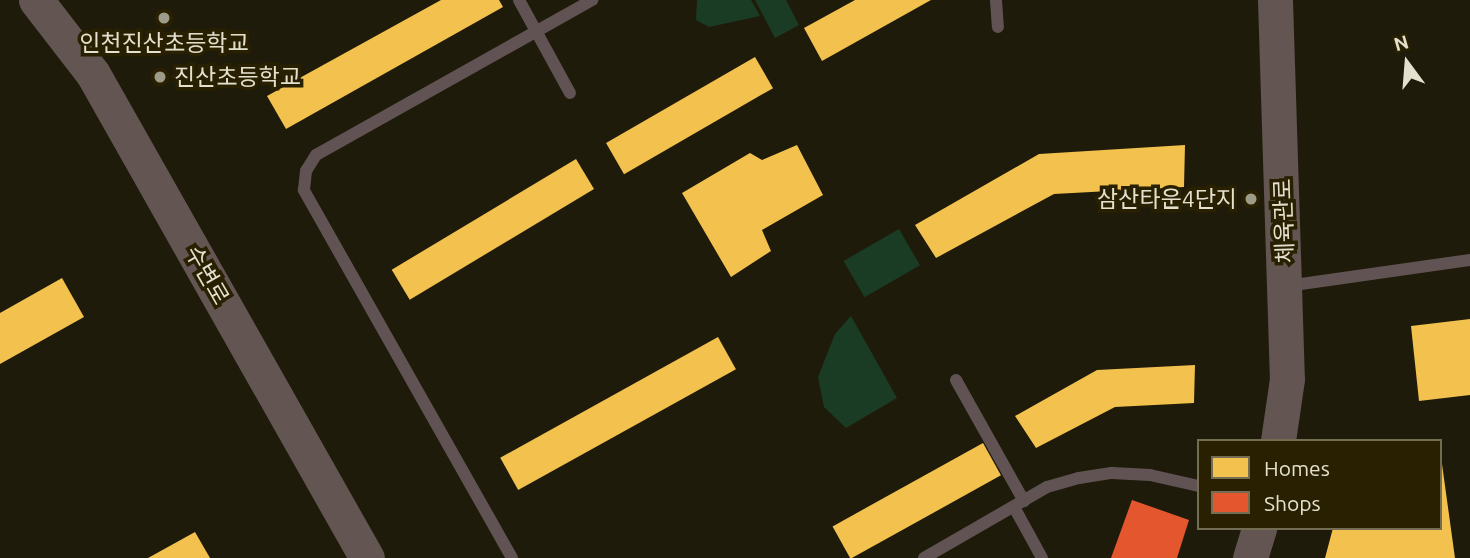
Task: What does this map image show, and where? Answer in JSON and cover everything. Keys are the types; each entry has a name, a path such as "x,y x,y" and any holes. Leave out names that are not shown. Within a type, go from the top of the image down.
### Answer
{"main road":[{"name":"수변로","path":"36,0 93,74 367,558"},
{"name":"체육관로","path":"1275,0 1287,286 1287,379 1278,439"},
{"path":"1250,558 1258,530"}],"lane":[{"path":"519,0 570,93"},
{"path":"512,558 304,190 306,171 316,155 592,0"},
{"path":"996,0 998,27"},
{"path":"1287,286 1470,260"},
{"path":"956,380 1019,504 1042,558"},
{"path":"924,558 1047,487 1112,473 1150,475 1197,486"}],"green space":[{"path":"697,0 751,0 760,16 709,27 696,20"},
{"path":"755,0 786,0 799,25 775,38"},
{"path":"899,229 920,265 865,297 844,261"},
{"path":"851,316 897,398 846,428 824,407 818,377 835,334"}],"building: Homes":[{"path":"441,0 499,0 503,7 286,129 267,96"},
{"path":"855,0 931,0 822,61 804,28"},
{"path":"755,57 773,88 624,174 606,143"},
{"path":"797,145 823,195 762,230 771,251 731,277 682,193 750,153 762,160"},
{"path":"1185,145 1184,187 1054,194 936,258 915,225 1039,154"},
{"path":"576,159 594,189 410,300 392,270"},
{"path":"62,278 84,317 0,364 0,313"},
{"path":"1470,319 1470,395 1419,401 1411,326"},
{"path":"718,337 736,369 518,490 500,458"},
{"path":"1195,365 1194,403 1115,407 1036,448 1015,416 1097,370"},
{"path":"983,443 1001,475 852,558 833,526"},
{"path":"1442,464 1455,558 1325,558 1332,530 1442,530"},
{"path":"195,532 210,558 148,558"}],"building: Shops":[{"path":"1132,500 1189,520 1177,558 1111,558"}],"place":[{"name":"인천진산초등학교","path":"164,18"},
{"name":"진산초등학교","path":"160,77"},
{"name":"삼산타운4단지","path":"1251,199"}]}
